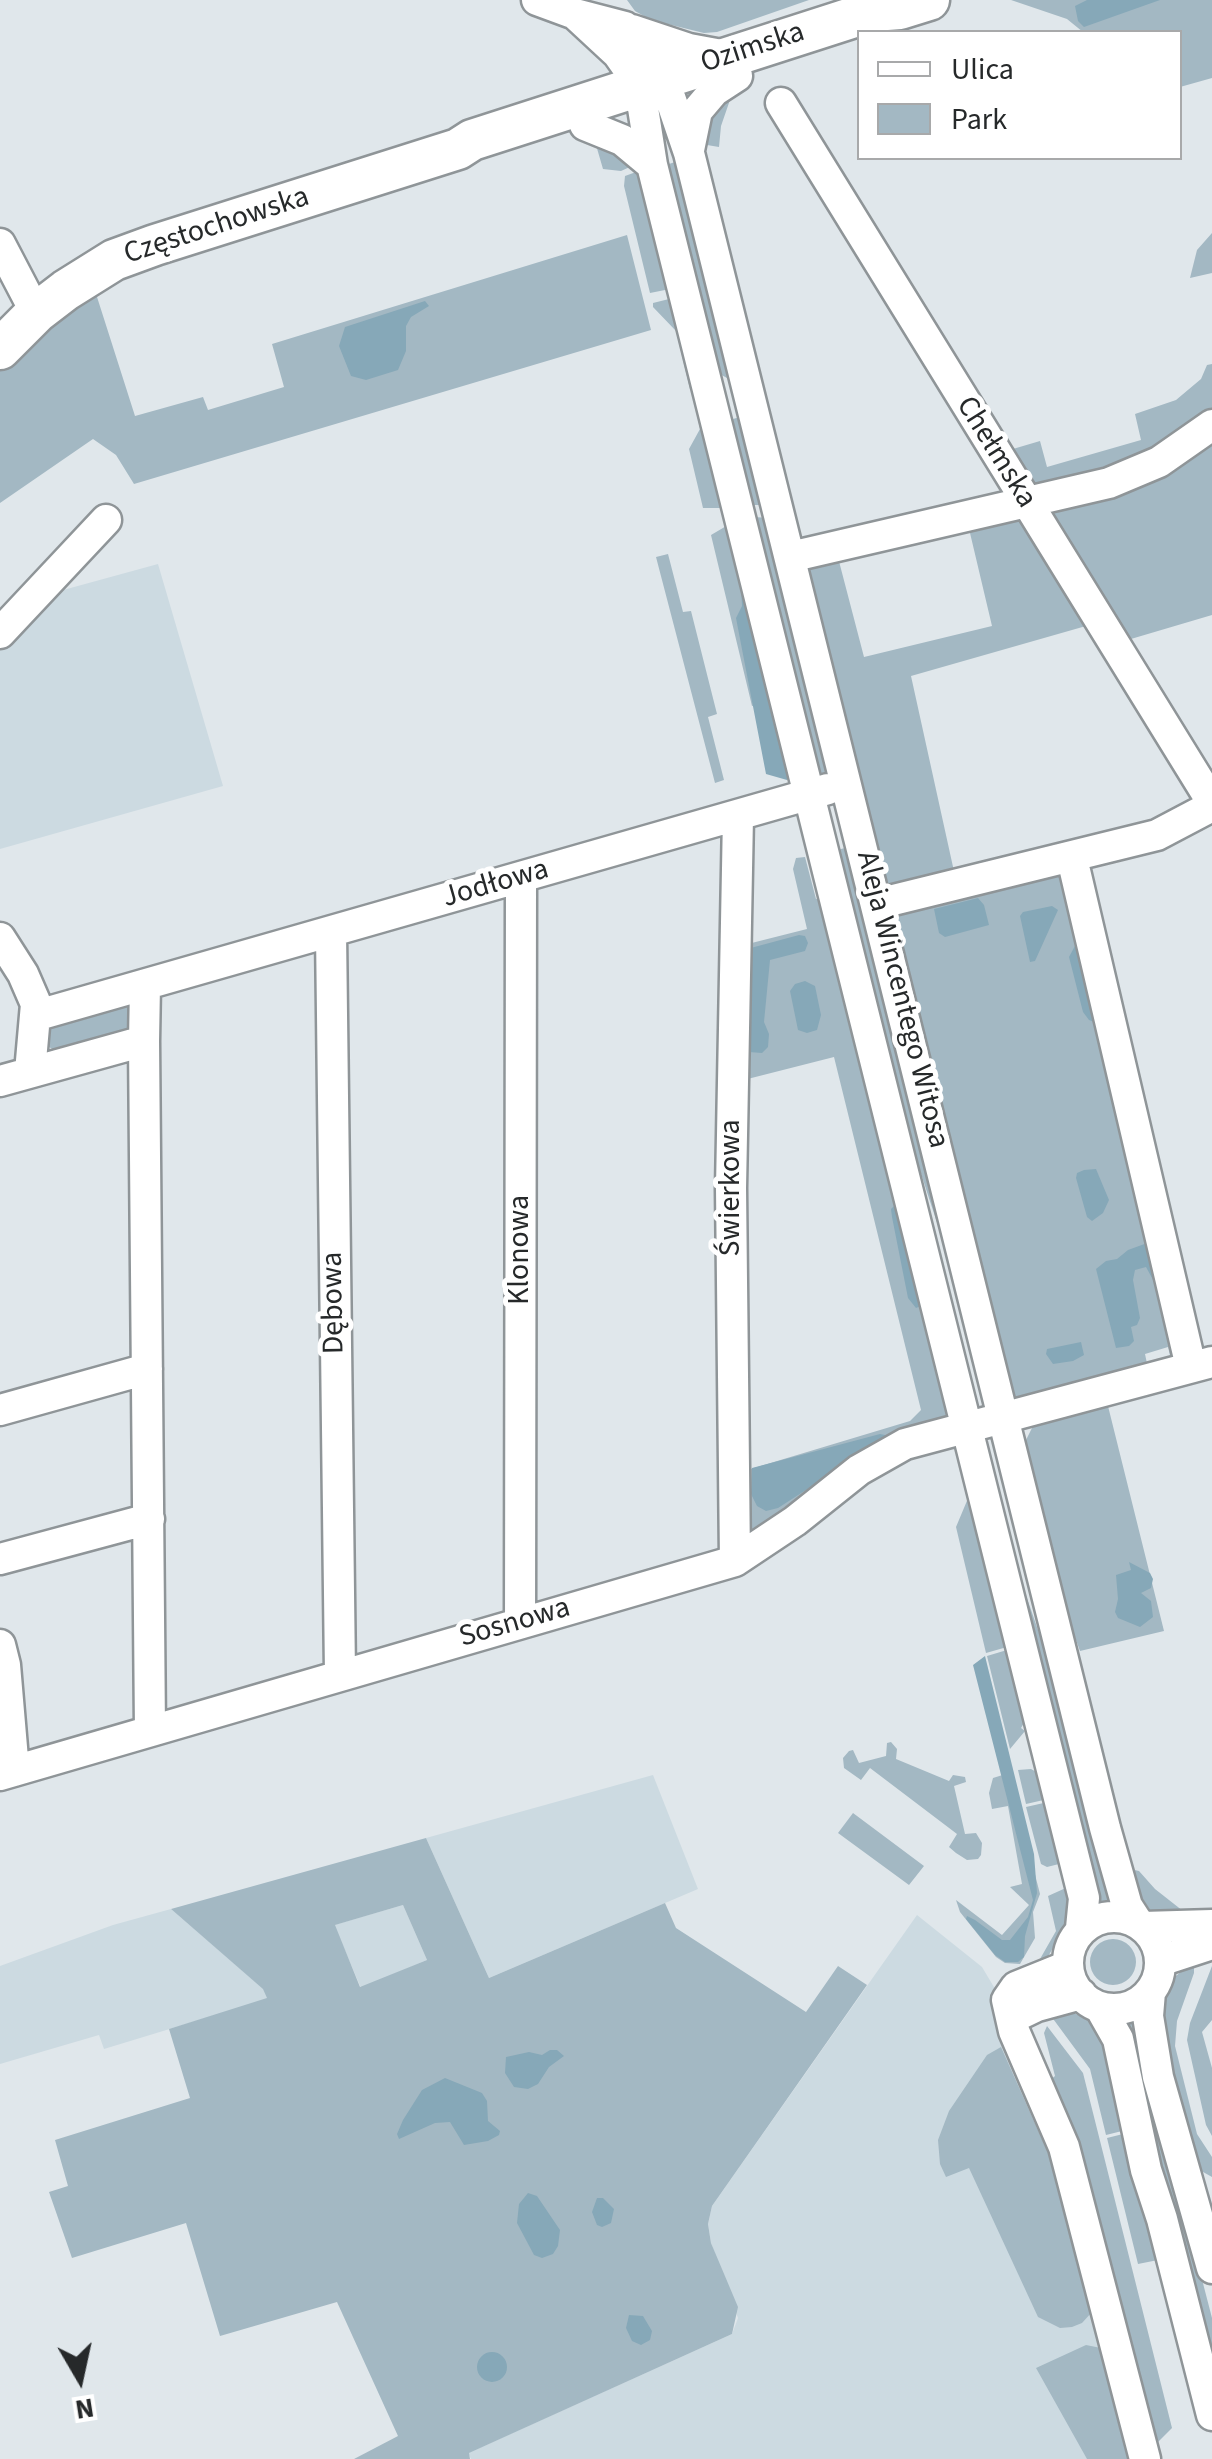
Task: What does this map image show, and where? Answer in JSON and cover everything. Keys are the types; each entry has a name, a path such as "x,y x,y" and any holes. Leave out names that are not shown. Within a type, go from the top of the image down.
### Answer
{"main road":[{"path":"871,30 915,4"},
{"name":"Ozimska","path":"653,94 873,11 915,4"},
{"path":"734,66 807,56 857,36"},
{"name":"Częstochowska","path":"0,349 36,314 114,260 458,149 472,140 582,116 653,94"}],"street":[{"path":"561,6 616,36 643,41 651,52 653,94"},
{"path":"616,36 675,45 734,66 697,110 688,152"},
{"path":"616,36 601,84 582,116 622,140 652,165"},
{"name":"Aleja Wincentego Witosa","path":"653,94 688,152 1113,1862 1127,1906 1140,1925"},
{"name":"Aleja Wincentego Witosa","path":"653,94 652,165 1084,1898 1081,1928"},
{"name":"Chełmska","path":"781,103 1212,804 1157,835 877,904"},
{"path":"0,244 36,314"},
{"path":"713,401 750,390"},
{"path":"790,557 1080,491 1134,474 1182,448 1212,425"},
{"path":"0,633 106,520"},
{"name":"Jodłowa","path":"38,1016 846,783"},
{"name":"Świerkowa","path":"734,1561 731,1188 738,816"},
{"path":"1072,858 1201,1365"},
{"name":"Klonowa","path":"520,878 520,1623"},
{"name":"Dębowa","path":"331,932 340,1674"},
{"path":"0,938 28,983 38,1016 30,1072"},
{"path":"145,986 150,1731"},
{"path":"0,1081 144,1041"},
{"name":"Sosnowa","path":"7,1773 734,1561 905,1444 1201,1365"},
{"path":"0,1410 148,1369"},
{"path":"0,1559 149,1519"},
{"path":"0,1645 5,1665 7,1773"},
{"path":"1212,1925 1140,1925 1116,1917 1097,1920 1081,1928 1072,1944 1068,1966 1074,1984 1118,2039 1146,2170 1212,2415"},
{"path":"1140,1925 1154,1942 1160,1961 1150,1992 1148,2016 1158,2078 1172,2134 1203,2196 1212,2268"},
{"path":"1160,1961 1212,1944"},
{"path":"1068,1966 1016,1986 1007,2000 1064,2147 1145,2459"},
{"path":"1012,2018 1037,2006 1091,2002 1126,2007 1150,1992"}],"shaded area":[{"path":"1087,0 1160,0 1084,27 1078,21 1075,6"},
{"path":"425,301 429,306 411,317 406,326 406,351 398,370 366,380 351,376 339,346 345,327"},
{"path":"158,564 223,786 0,849 0,633 34,598"},
{"path":"741,586 748,587 791,776 787,780 766,774 736,618 742,606"},
{"path":"978,898 989,925 945,937 939,933 934,909"},
{"path":"1052,906 1058,910 1035,961 1030,962 1020,916"},
{"path":"805,936 808,943 805,951 770,960 764,1022 769,1034 768,1047 762,1053 749,1052 747,949"},
{"path":"1076,944 1087,946 1099,1024 1083,1012 1069,957"},
{"path":"805,981 815,986 821,1015 817,1030 807,1033 798,1030 790,991 795,984"},
{"path":"1096,1169 1109,1200 1103,1213 1092,1221 1087,1217 1076,1178 1077,1173"},
{"path":"896,1204 921,1306 916,1308 908,1298 892,1217 891,1209"},
{"path":"1150,1242 1158,1289 1146,1267 1135,1270 1133,1280 1140,1318 1131,1327 1134,1341 1116,1348 1096,1269"},
{"path":"1081,1342 1084,1355 1073,1361 1053,1364 1046,1354 1047,1349"},
{"path":"880,1434 885,1439 778,1508 766,1511 757,1506 751,1494 752,1468"},
{"path":"1129,1562 1150,1573 1153,1579 1151,1588 1141,1593 1151,1601 1153,1617 1140,1627 1118,1618 1115,1612 1116,1575 1131,1570"},
{"path":"985,1656 1034,1854 1037,1893 1025,1936 1024,1957 1018,1962 1005,1962 995,1955 966,1919 967,1916 975,1920 1002,1940 1010,1940 1028,1917 1033,1900 973,1665"},
{"path":"653,1775 698,1889 489,1978 426,1838"},
{"path":"403,1905 427,1960 361,1988 334,1925"},
{"path":"171,1909 264,1989 268,1999 104,2049 99,2035 0,2064 0,1966 113,1925"},
{"path":"917,1915 982,1967 1019,2029 1129,2459 471,2459 468,2453 732,2334 738,2318 711,2243 708,2224 712,2206"},
{"path":"550,2050 564,2056 549,2067 538,2084 528,2089 514,2087 505,2073 506,2057 529,2052 542,2055"},
{"path":"445,2078 482,2093 487,2101 488,2121 500,2131 499,2135 464,2145 450,2122 435,2123 399,2139 403,2120 422,2090"},
{"path":"528,2193 537,2196 560,2230 553,2254 542,2258 534,2255 517,2223 519,2204"},
{"path":"597,2198 603,2198 614,2209 611,2223 602,2227 597,2225 592,2212"},
{"path":"629,2315 643,2316 652,2331 650,2340 641,2345 632,2341 626,2328"},
{"path":"492,2352 503,2356 507,2367 503,2378 492,2382 481,2378 477,2367 481,2356"}],"green space":[{"path":"627,0 809,0 704,33 651,20 635,11"},
{"path":"1011,0 1212,0 1212,78 1182,86 1182,30 1081,30 1067,19"},
{"path":"731,97 719,147 707,145 711,110"},
{"path":"596,145 616,151 632,166 621,171 603,169"},
{"path":"678,161 731,374 727,378 718,373 666,165"},
{"path":"636,172 644,186 670,289 650,293 624,186 625,176"},
{"path":"1212,233 1212,273 1190,278 1197,250"},
{"path":"627,235 651,330 134,484 116,455 93,439 0,503 0,349 90,275 135,416 203,397 208,410 284,387 272,344"},
{"path":"673,298 695,389 690,389 676,331 653,307 653,303"},
{"path":"1212,364 1212,615 1114,644 1100,622 911,676 957,885 1072,858 1191,1367 1174,1372 1168,1347 1145,1354 1150,1378 1104,1390 1164,1631 1080,1651 1024,1444 1034,1424 1003,1417 790,557 835,546 864,657 992,626 966,516 1025,503 996,454 1040,441 1047,467 1141,440 1135,414 1176,400"},
{"path":"695,405 699,405 724,508 703,508 689,449 700,429"},
{"path":"740,417 764,505 752,505 731,424"},
{"path":"754,517 769,518 829,772 825,775 818,772"},
{"path":"728,525 772,702 752,706 711,535"},
{"path":"668,554 683,612 691,611 717,714 708,717 724,780 715,783 656,557"},
{"path":"849,847 974,1363 945,1247 907,1131 837,850"},
{"path":"805,857 816,899 821,898 967,1427 905,1444 735,1561 734,1474 910,1421 921,1410 834,1057 720,1086 720,951 807,929 793,869 796,858"},
{"path":"119,999 135,1011 129,1033 55,1051 42,1042 42,1027"},
{"path":"986,1455 991,1461 1022,1584 1053,1673 1111,1900 1097,1902"},
{"path":"969,1496 1007,1647 986,1653 956,1527"},
{"path":"1007,1650 1024,1723 1021,1728 1025,1731 1010,1749 987,1656"},
{"path":"887,1743 897,1749 896,1759 949,1781 953,1775 965,1777 966,1782 954,1786 965,1834 976,1833 982,1843 978,1859 967,1860 956,1853 949,1847 957,1834 870,1768 861,1780 844,1768 843,1758 849,1751 853,1750 859,1763 886,1756"},
{"path":"1031,1769 1040,1774 1048,1799 1026,1804 1018,1770"},
{"path":"1009,1773 1040,1894 1033,1912 1035,1938 1020,1964 1005,1963 996,1957 960,1912 956,1900 1002,1935 1029,1905 1010,1887 1022,1884 1008,1806 992,1809 989,1793 993,1778"},
{"path":"1048,1802 1063,1863 1047,1867 1041,1864 1026,1807"},
{"path":"853,1813 924,1866 909,1885 838,1833"},
{"path":"426,1838 489,1978 665,1903 676,1928 806,2012 838,1966 867,1985 712,2206 708,2224 711,2243 738,2307 732,2334 469,2453 470,2459 354,2459 398,2436 337,2302 220,2336 186,2223 72,2258 49,2192 68,2186 55,2140 190,2098 169,2029 267,1998 263,1989 171,1909","holes":["403,1905 427,1960 360,1987 335,1925"]},
{"path":"1130,1869 1139,1871 1183,1911 1152,1913"},
{"path":"1068,1887 1066,1922 1048,1957 1036,1966 1056,1931 1048,1896"},
{"path":"1113,1939 1129,1946 1136,1962 1129,1978 1113,1985 1097,1978 1090,1962 1097,1946"},
{"path":"1194,1960 1194,1973 1177,2021 1175,2046 1197,2134 1212,2157 1212,2177 1196,2168 1174,2092 1161,2018 1163,2003 1176,1976"},
{"path":"1212,1966 1212,2020 1202,2032 1212,2068 1212,2136 1206,2125 1187,2040"},
{"path":"1068,2010 1090,2021 1102,2040 1126,2130 1106,2135 1090,2069 1051,2016"},
{"path":"1135,2021 1212,2318 1212,2367 1141,2095 1129,2022"},
{"path":"1047,2026 1083,2073 1172,2428 1153,2447 1050,2080 1055,2076 1044,2033"},
{"path":"1001,2047 1053,2164 1092,2312 1072,2327 1060,2328 1038,2317 969,2168 946,2177 940,2164 938,2140 949,2111 987,2055"},
{"path":"1127,2133 1158,2260 1138,2264 1107,2138"},
{"path":"1086,2345 1101,2348 1128,2459 1087,2459 1036,2368"}]}
